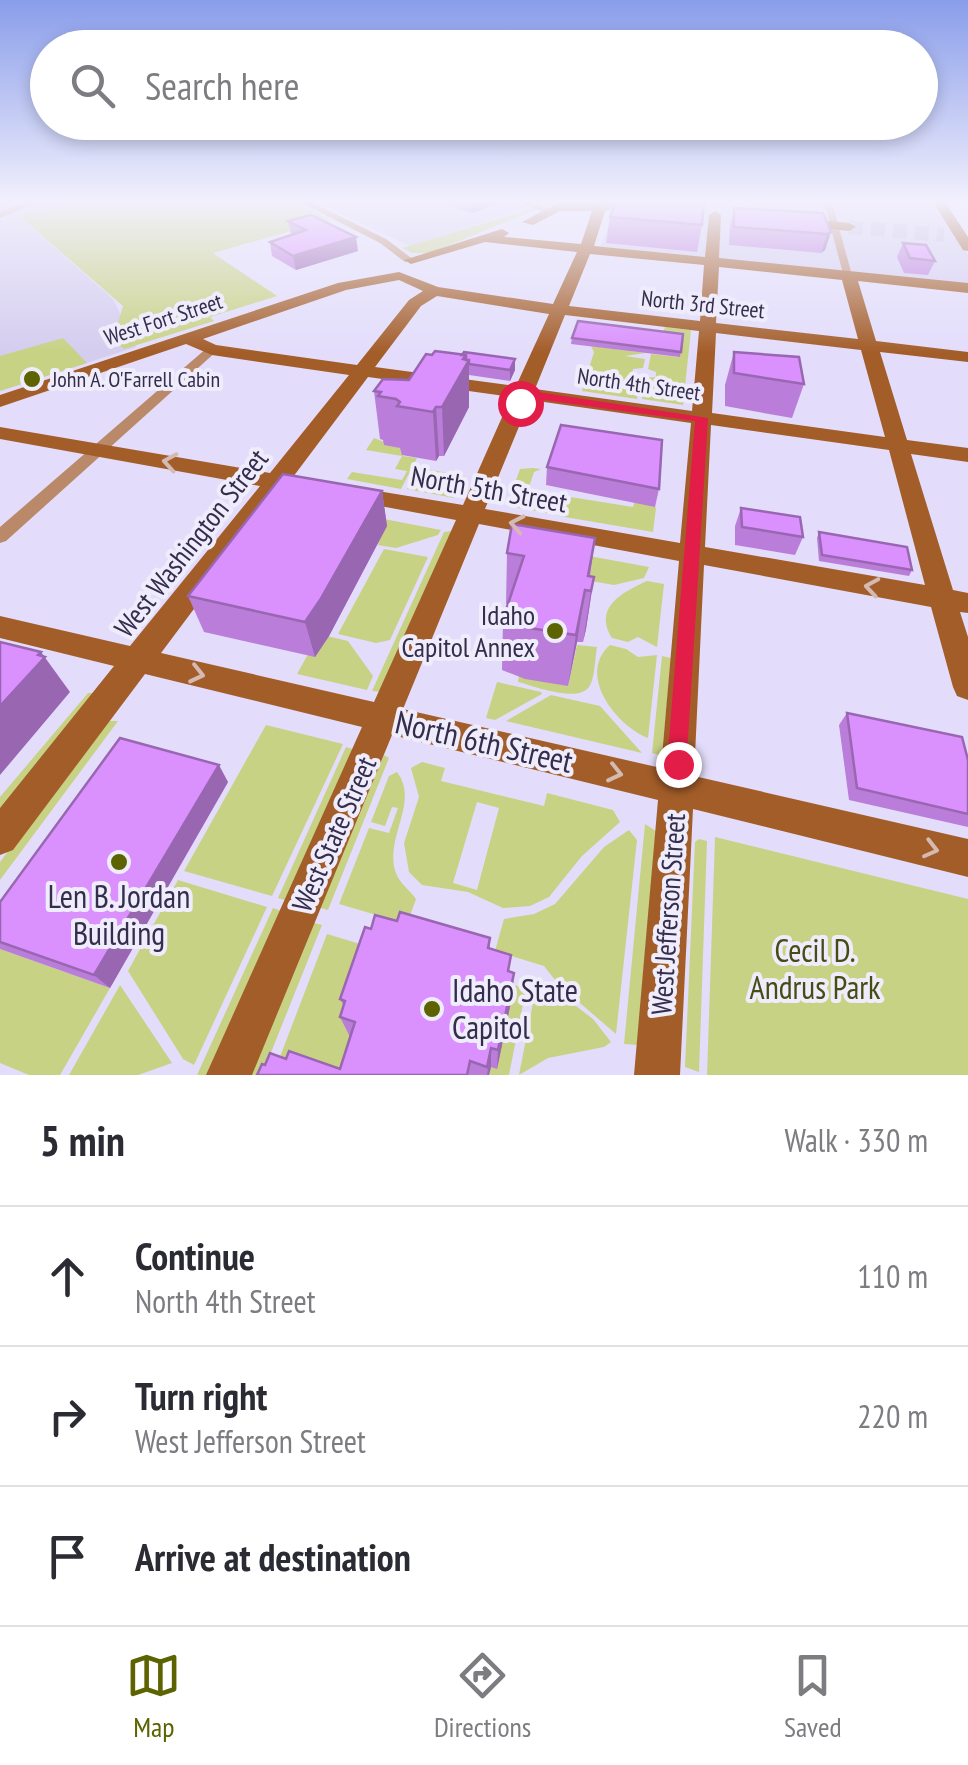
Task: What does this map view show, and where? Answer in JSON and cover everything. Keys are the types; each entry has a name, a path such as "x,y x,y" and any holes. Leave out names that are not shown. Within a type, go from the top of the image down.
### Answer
{"street":[{"path":"390,252 409,270"},
{"name":"West Fort Street","path":"0,400 343,286 409,270 449,252"},
{"name":"West State Street","path":"229,1075 585,252"},
{"path":"596,252 968,288"},
{"name":"West Jefferson Street","path":"657,1075 713,252"},
{"path":"846,252 849,277 898,445 955,600 968,687"},
{"name":"North 3rd Street","path":"409,270 560,311 968,356"},
{"name":"West Washington Street","path":"0,836 415,302 409,270"},
{"name":"North 4th Street","path":"187,338 212,350 968,455"},
{"path":"0,537 212,350"},
{"name":"North 5th Street","path":"0,432 955,600"},
{"name":"North 6th Street","path":"0,627 968,858"}],"shaded area":[{"path":"0,252 59,252 113,299 136,347 0,391"},
{"path":"651,252 966,252 968,284"}],"green space":[{"path":"61,252 216,252 213,253 277,296 210,317 214,321 124,349 113,339 123,306"},
{"path":"665,327 691,330 683,405 642,399 646,378 656,377 656,372 648,369 651,354 679,357 662,335"},
{"path":"63,338 87,363 0,391 0,356"},
{"path":"591,346 646,353 625,356 645,359 643,368 633,369 632,374 641,378 637,399 582,391 594,352"},
{"path":"374,438 400,448 403,456 417,458 401,489 347,479 352,472 402,480 407,471 395,469 402,456 366,450"},
{"path":"419,468 465,476 454,498 407,489"},
{"path":"520,469 541,469 534,472 528,490 559,496 554,514 507,506"},
{"path":"564,496 633,507 635,500 652,503 656,508 653,532 559,516"},
{"path":"384,519 441,530 438,535 396,548 378,545"},
{"path":"452,531 382,692 372,691 444,532"},
{"path":"384,549 428,557 390,640 376,643 338,634"},
{"path":"573,553 649,567 644,578 614,585 567,577"},
{"path":"647,581 664,584 657,647 638,637 628,642 612,638 607,627 608,609 620,596"},
{"path":"327,636 348,641 373,676 367,690 297,674 307,656"},
{"path":"577,645 597,647 592,678 583,692 555,692 518,682 519,675 568,686"},
{"path":"610,645 638,657 657,655 648,738 613,711 599,684 597,670"},
{"path":"662,656 671,658 662,756 652,753"},
{"path":"497,682 542,694 495,720 486,718"},
{"path":"88,693 95,693 0,812 0,797"},
{"path":"551,695 600,706 642,753 506,721"},
{"path":"107,721 118,721 0,880 0,862"},
{"path":"266,725 343,744 272,896 184,871"},
{"path":"346,747 356,750 288,901 278,898"},
{"path":"384,755 389,758 328,910 317,907"},
{"path":"422,762 445,768 441,781 544,806 547,793 613,810 620,822 582,856 549,897 530,906 503,908 468,892 422,885 409,872 404,843 419,797 411,768","holes":["477,802 499,808 477,890 453,883"]},
{"path":"397,772 405,796 394,860 398,877 416,899 407,924 339,904 369,828 389,833 398,808 392,807 385,826 371,822 389,776"},
{"path":"645,824 656,831 638,1045 624,1044"},
{"path":"629,830 637,840 616,1034 559,985 544,966 495,951 504,919 534,914 555,904 604,847"},
{"name":"Cecil D. Andrus Park","path":"715,837 968,899 968,1075 707,1075"},
{"path":"707,841 699,1072 685,1067 695,842"},
{"path":"178,880 267,907 194,1065 183,1059 128,971"},
{"path":"273,908 284,912 212,1075 197,1075"},
{"path":"311,922 322,925 262,1075 247,1075"},
{"path":"327,934 370,947 356,1075 273,1075"},
{"path":"0,949 110,988 60,1075 29,1075 0,1063"},
{"path":"538,977 593,1019 611,1042 604,1047 548,1058 519,1075"},
{"path":"509,983 526,989 509,1075 489,1075"},
{"path":"120,985 172,1063 138,1075 69,1075"}],"building":[{"path":"907,252 930,252 935,261 910,258"},
{"path":"578,321 683,334 681,352 572,338"},
{"path":"435,351 466,355 463,359 469,360 442,407 433,412 397,406 400,402 396,399 378,396 381,392 374,391 383,379 409,380 426,354"},
{"path":"464,352 515,359 510,370 469,364"},
{"path":"734,352 799,357 804,384 734,373"},
{"path":"561,425 662,440 659,489 547,467"},
{"path":"283,474 382,491 305,622 188,596"},
{"path":"741,508 800,517 803,537 742,527"},
{"path":"512,524 595,538 588,576 594,577 591,591 585,590 576,635 529,628 503,619 524,556 507,553"},
{"path":"819,532 907,547 912,570 822,555"},
{"path":"0,642 41,652 38,655 45,657 0,706"},
{"path":"847,713 962,737 968,760 968,814 857,788"},
{"name":"Len B. Jordan Building","path":"120,738 219,765 94,975 0,942 0,902"},
{"name":"Idaho State Capitol","path":"400,912 490,938 488,948 511,955 508,971 514,973 498,1050 491,1048 487,1067 470,1061 467,1075 257,1075 270,1053 286,1059 289,1051 340,1069 355,1022 340,1017 345,1001 340,999 365,927 371,929 375,915 397,921"}],"place":[{"name":"John A. O'Farrell Cabin","path":"32,379"},
{"name":"Idaho Capitol Annex","path":"555,631"},
{"name":"Len B. Jordan Building","path":"119,862"},
{"name":"Idaho State Capitol","path":"432,1009"}],"route":[{"path":"520,403 525,394 702,418 678,764"}]}
